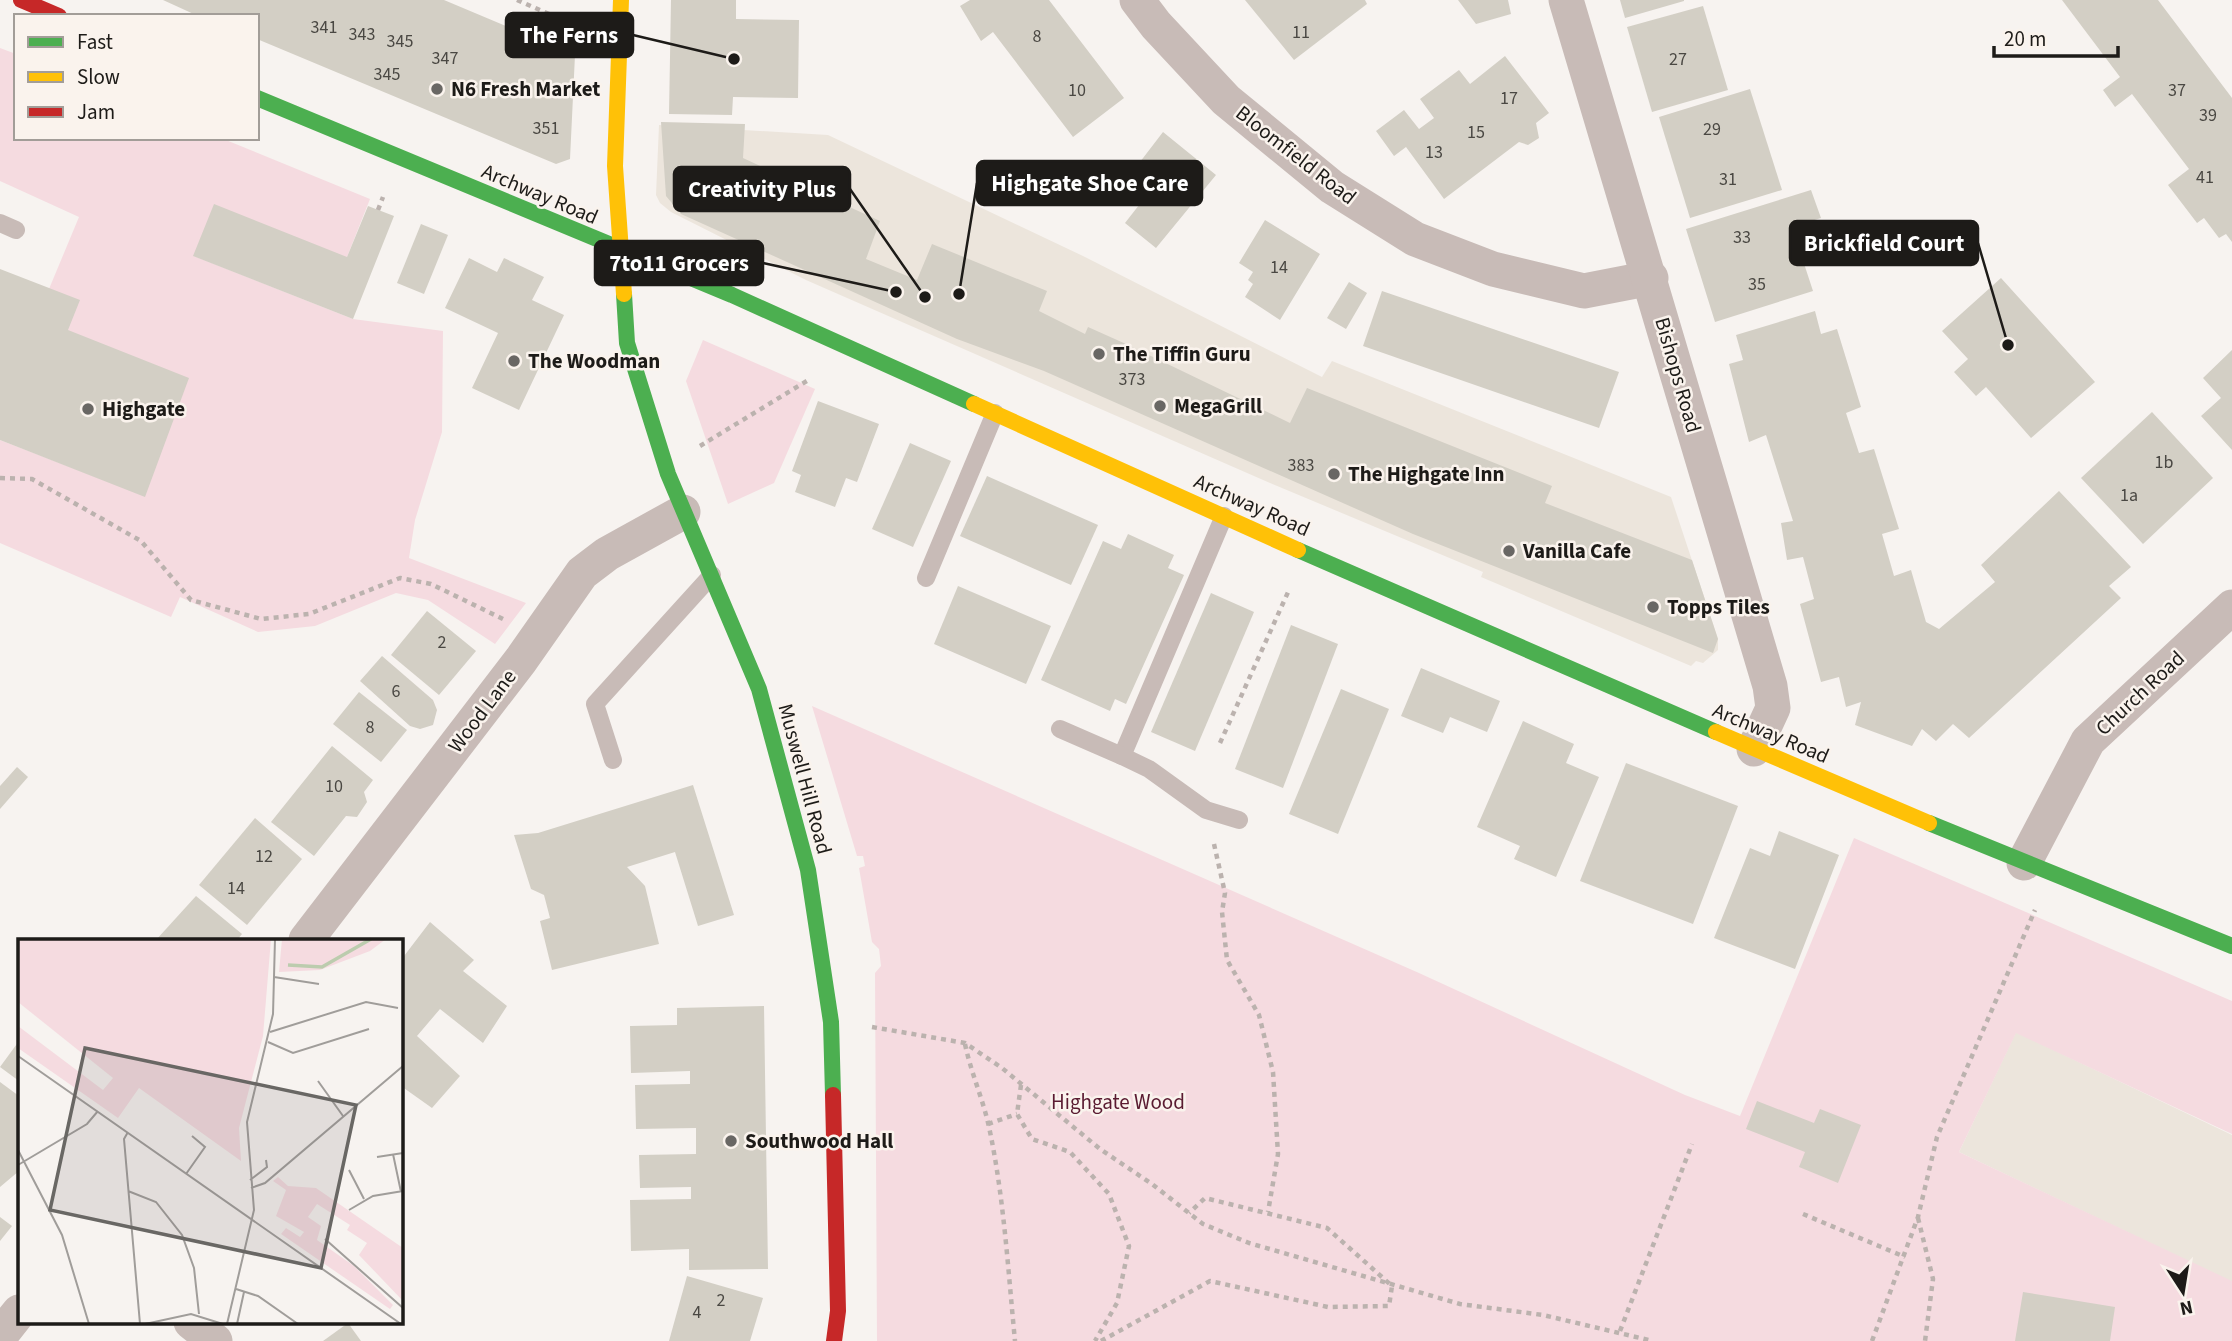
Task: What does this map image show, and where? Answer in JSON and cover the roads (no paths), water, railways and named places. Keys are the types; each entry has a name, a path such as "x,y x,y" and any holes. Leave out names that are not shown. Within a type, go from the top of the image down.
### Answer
{"main road":[{"path":"21,0 54,14"},
{"name":"Muswell Hill Road","path":"621,0 615,166 626,343 668,474 759,689 810,881 831,1022 838,1311 834,1341"},
{"name":"Archway Road","path":"259,99 732,295 1224,516 1754,749 2024,863 2232,946"}],"street":[{"name":"Bloomfield Road","path":"1137,0 1156,25 1226,100 1332,187 1415,239 1493,269 1584,291 1651,278"},
{"name":"Bishops Road","path":"1566,0 1651,278 1770,686 1773,708 1754,749"},
{"name":"Wood Lane","path":"307,939 537,638 582,573 607,554 684,512"},
{"name":"Church Road","path":"2024,863 2088,741 2232,607"},
{"path":"0,1336 18,1313"},
{"path":"194,1324 215,1341"}],"lane":[{"path":"926,578 995,413"},
{"path":"1122,756 1224,516"},
{"path":"613,760 595,704 712,575"},
{"path":"1060,729 1149,769 1206,810 1239,820"}],"place":[{"name":"The Ferns","path":"734,59"},
{"name":"N6 Fresh Market","path":"437,89"},
{"name":"7to11 Grocers","path":"896,292"},
{"name":"Highgate Shoe Care","path":"959,294"},
{"name":"Creativity Plus","path":"925,297"},
{"name":"Brickfield Court","path":"2008,345"},
{"name":"The Tiffin Guru","path":"1099,354"},
{"name":"The Woodman","path":"514,361"},
{"name":"MegaGrill","path":"1160,406"},
{"name":"Highgate","path":"88,409"},
{"name":"The Highgate Inn","path":"1334,474"},
{"name":"Vanilla Cafe","path":"1509,551"},
{"name":"Topps Tiles","path":"1653,607"},
{"name":"Southwood Hall","path":"731,1141"}],"park label":[{"name":"Highgate Wood","path":"1118,1102"}]}
